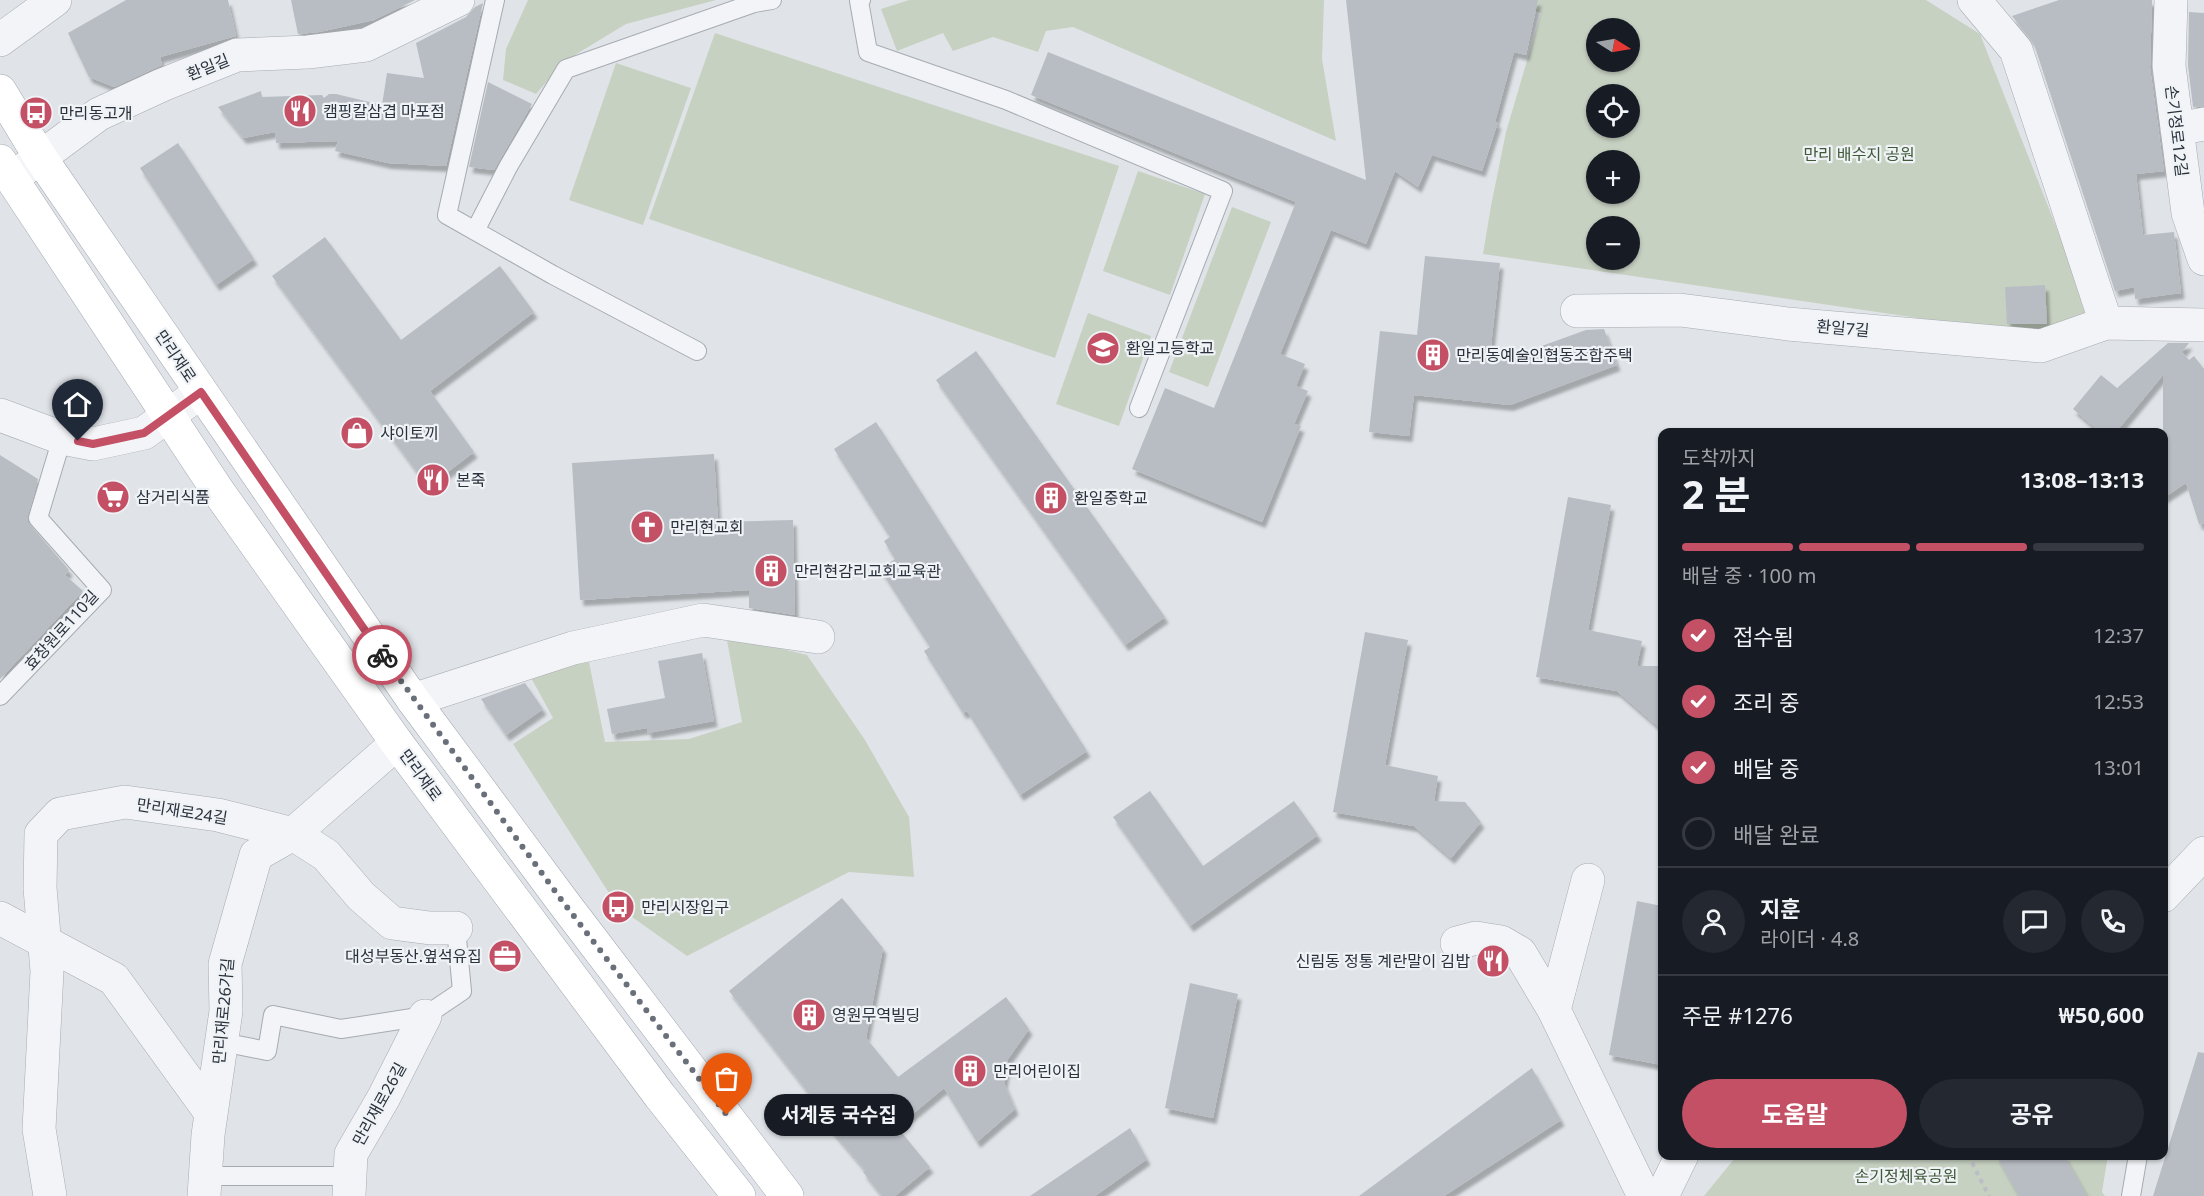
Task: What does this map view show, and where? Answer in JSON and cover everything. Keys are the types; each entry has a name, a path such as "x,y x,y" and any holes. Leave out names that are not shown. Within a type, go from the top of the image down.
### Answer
{"main road":[{"name":"만리재로","path":"0,91 40,157 413,700 563,902 787,1196"},
{"name":"만리재로","path":"6,170 218,491 397,743 653,1087 739,1196"}],"street":[{"path":"0,40 55,0"},
{"name":"환일길","path":"6,170 40,157 99,114 162,85 237,55 308,52 366,45 458,0"},
{"path":"1974,0 2016,50 2106,323"},
{"name":"손기정로12길","path":"2171,0 2169,66 2191,127 2188,213 2204,259"},
{"name":"환일7길","path":"1577,311 1680,310 1788,324 2041,346 2106,323 2204,325"},
{"path":"0,415 62,438 93,444 144,433 201,392"},
{"path":"413,700 573,648 703,620 818,638"},
{"path":"294,834 397,743"},
{"name":"만리재로24길","path":"50,1196 39,1128 46,956 40,888 41,834 60,814 125,802 218,815 294,834 326,855 361,896 392,923 430,928 456,928"},
{"name":"만리재로26가길","path":"205,1186 211,1113 226,1011 225,964 256,855 294,834"},
{"path":"2168,891 2204,853"},
{"path":"1554,1010 1588,880"},
{"path":"0,918 46,956 114,979 211,1113"},
{"path":"1457,943 1476,938 1501,942 1520,953 1554,1010 1644,1196"},
{"name":"만리재로26길","path":"349,1186 351,1154 384,1097 425,1016"},
{"path":"1662,1196 1680,1160"}],"lane":[{"path":"495,0 447,215 553,275 697,351"},
{"path":"475,231 508,167 566,69 754,3 772,0"},
{"path":"861,0 868,52 1006,100 1223,191 1139,408"},
{"name":"효창원로110길","path":"0,696 102,590 38,518 62,438"},
{"name":"만리재로26길","path":"222,1042 267,1051 273,1015 341,1029 425,1016 462,991 456,928"},
{"path":"2131,1196 2137,1160"},
{"name":"만리재로26가길","path":"205,1186 349,1186"}],"path":[{"path":"1971,1160 1989,1196"}],"green space":[{"path":"528,0 716,0 626,24 565,61 536,94 503,80 506,49"},
{"path":"909,0 1324,0 1322,59 1336,141 1073,27 1046,31 1038,52 993,37 953,51 943,33 897,51 881,9"},
{"name":"만리 배수지 공원","path":"1512,0 1926,0 1980,34 2091,315 2040,336 1592,270 1640,270 1640,216 1586,216 1586,269 1483,254 1506,132 1541,13 1511,4"},
{"path":"715,33 1119,166 1055,358 649,219"},
{"path":"616,63 691,88 643,225 569,200"},
{"path":"1138,171 1205,194 1170,295 1103,271"},
{"path":"1232,207 1271,222 1208,387 1169,372"},
{"path":"1088,313 1151,336 1119,426 1056,404"},
{"path":"726,635 807,655 865,740 909,817 914,877 849,872 687,956 618,907 513,744 553,718 529,674 587,652 605,742 689,739 742,722"},
{"name":"손기정체육공원","path":"1733,1160 2107,1160 2102,1192 2105,1196 1704,1196"}],"building":[{"path":"126,0 228,0 236,36 160,57 162,65 114,87 89,77 68,33"},
{"path":"291,0 415,0 374,20 319,32 298,34"},
{"path":"1346,0 1538,0 1526,55 1514,52 1495,122 1498,122 1482,171 1432,155 1418,187 1395,171 1366,244 1331,230 1280,354 1305,364 1296,386 1308,391 1294,424 1301,426 1262,522 1132,469 1165,388 1214,408 1296,202 1031,95 1048,52 1366,180"},
{"path":"2059,0 2152,0 2150,68 2164,171 2136,174 2143,235 2174,232 2181,293 2135,299 2134,287 2115,291 2034,44 2012,16"},
{"path":"483,3 446,166 388,163 335,151 338,141 276,143 275,132 243,138 218,107 261,91 262,97 322,95 324,98 329,94 336,94 382,105 387,73 424,78 416,43 466,17 475,7"},
{"path":"2189,12 2204,13 2204,106 2193,107 2188,65"},
{"path":"488,82 532,104 494,170 469,167"},
{"path":"178,143 254,259 216,285 140,168"},
{"path":"325,237 401,340 500,266 534,312 430,391 474,452 428,487 272,276"},
{"name":"만리동예술인협동조합주택","path":"1425,256 1500,263 1489,365 1586,330 1604,329 1617,365 1510,405 1414,395 1409,436 1369,432 1380,331 1417,335"},
{"path":"2045,285 2047,324 2007,324 2005,287"},
{"path":"2168,343 2189,343 2182,352 2189,360 2194,356 2204,369 2204,523 2199,524 2186,483 2168,495 2168,428 2163,428 2163,375 2119,428 2095,428 2073,409 2101,375 2117,388"},
{"name":"환일중학교","path":"976,351 1165,617 1125,645 936,380"},
{"path":"876,422 1087,751 1020,795 967,711 963,713 924,651 930,647 880,569 895,559 884,541 890,537 834,449"},
{"name":"만리현교회","path":"714,454 718,522 793,520 795,615 749,608 749,590 580,600 572,463"},
{"path":"0,455 38,479 27,521 69,570 65,575 83,591 0,679"},
{"path":"1568,497 1611,505 1588,630 1642,641 1637,666 1658,666 1658,727 1617,691 1536,677"},
{"path":"1365,632 1408,640 1385,765 1438,776 1434,801 1465,802 1481,822 1451,858 1414,826 1333,812"},
{"path":"702,653 714,721 648,733 647,728 612,734 607,709 665,698 658,661"},
{"path":"525,683 543,709 506,735 481,699"},
{"path":"1150,791 1203,866 1294,801 1318,835 1190,926 1113,817"},
{"path":"842,898 883,948 866,1038 898,1077 1006,997 1029,1029 1008,1059 1004,1083 1015,1109 977,1142 944,1088 897,1127 930,1167 895,1196 882,1196 863,1172 865,1170 809,1104 814,1100 729,991"},
{"path":"1637,901 1658,905 1658,1064 1609,1055"},
{"path":"1190,983 1238,994 1213,1118 1165,1108"},
{"path":"2198,1052 2204,1053 2204,1196 2153,1196 2164,1160 2168,1160 2168,1148"},
{"path":"1532,1068 1561,1120 1444,1196 1359,1196"},
{"path":"1130,1128 1147,1159 1095,1196 1030,1196"},
{"path":"1999,1160 2067,1160 2087,1196 2019,1196"}],"way so far":[{"path":"382,655 563,902 727,1115"}],"place":[{"name":"캠핑칼삼겹 마포점","path":"300,111"},
{"name":"만리동고개","path":"36,113"},
{"name":"환일고등학교","path":"1103,348"},
{"name":"만리동예술인협동조합주택","path":"1433,355"},
{"name":"샤이토끼","path":"357,433"},
{"name":"본죽","path":"433,480"},
{"name":"삼거리식품","path":"113,497"},
{"name":"환일중학교","path":"1051,498"},
{"name":"만리현교회","path":"647,527"},
{"name":"만리현감리교회교육관","path":"771,571"},
{"name":"만리시장입구","path":"618,907"},
{"name":"대성부동산.옆석유집","path":"505,956"},
{"name":"신림동 정통 계란말이 김밥","path":"1493,961"},
{"name":"영원무역빌딩","path":"809,1015"},
{"name":"만리어린이집","path":"970,1071"},
{"name":"서계동 국수집","path":"727,1115"}],"route":[{"path":"78,441 93,444 144,433 201,392 382,655"}]}
